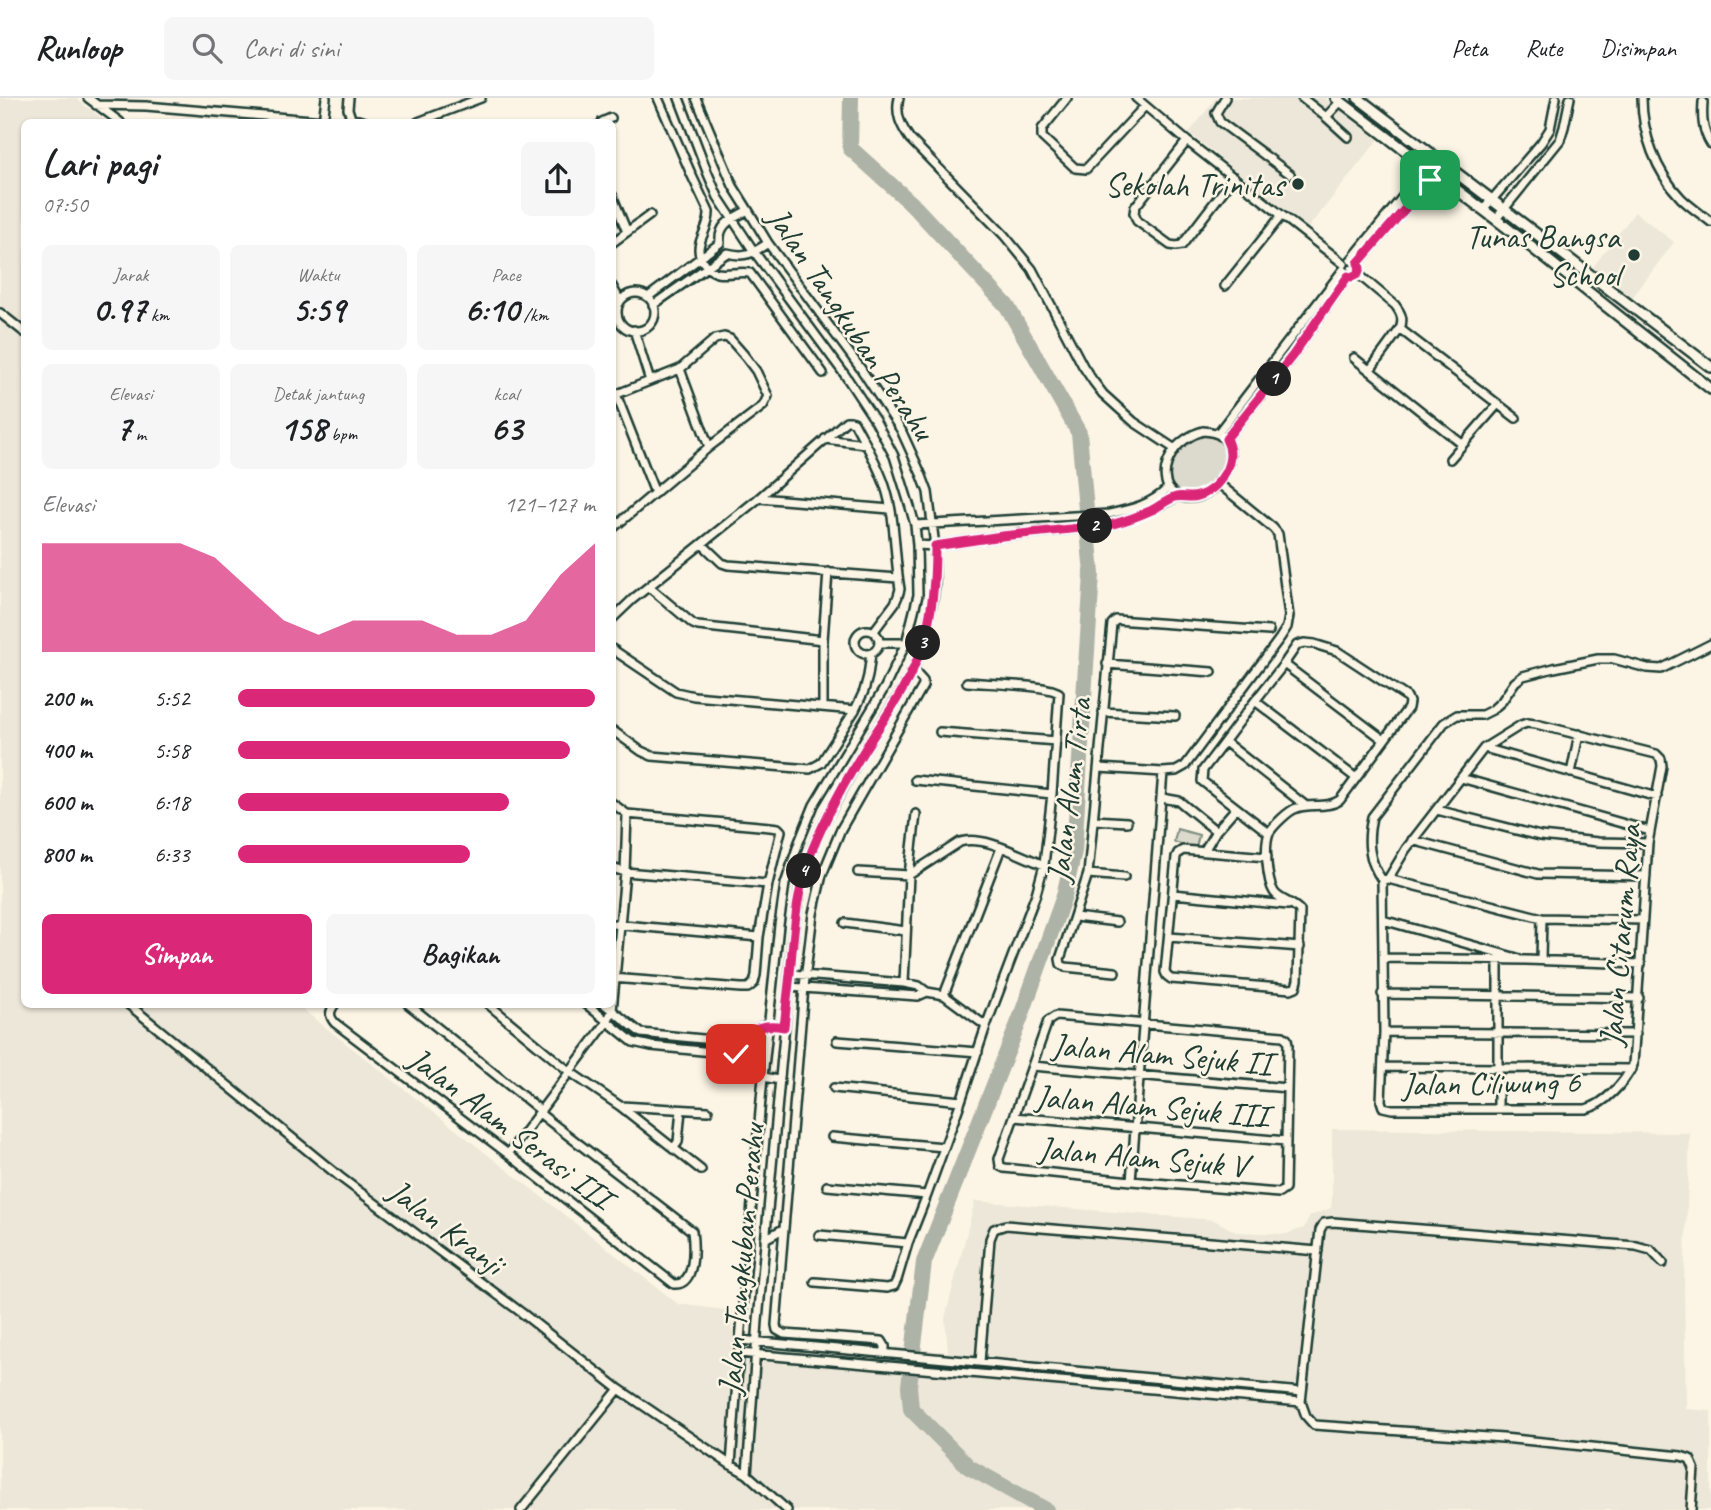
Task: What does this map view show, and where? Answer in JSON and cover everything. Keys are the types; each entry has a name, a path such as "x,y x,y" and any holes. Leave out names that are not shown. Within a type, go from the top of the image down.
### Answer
{"street":[{"path":"89,98 116,119"},
{"path":"323,119 326,98"},
{"path":"349,98 348,109 351,118 354,119"},
{"path":"426,119 481,98"},
{"path":"658,98 709,212 699,243 700,258 713,272 750,273 823,373"},
{"name":"Jalan Tangkuban Perahu","path":"678,98 718,197 845,374 876,422 894,456 915,525 917,545 918,595 906,643 885,687 814,805 785,884 763,1077 731,1465"},
{"name":"Jalan Tangkuban Perahu","path":"696,98 733,186 748,211 768,243 860,368 890,412 911,450 928,492 935,546 933,600 923,645 903,689 860,757 825,821 813,847 800,888 779,1080 747,1474"},
{"path":"899,98 897,110 902,128 909,139 1023,256 1083,366 1103,394 1133,422 1175,449"},
{"path":"1067,98 1041,133 1075,168 1080,169 1086,169 1145,106"},
{"path":"1136,98 1349,267 1352,277 1358,274 1399,311 1403,322 1400,329 1370,370"},
{"path":"1225,98 1216,113 1220,121 1290,174"},
{"path":"1302,98 1348,137"},
{"path":"1358,98 1710,366 1698,378"},
{"path":"1483,210 1541,143 1550,129 1556,98"},
{"path":"1496,219 1560,140 1570,98"},
{"path":"1642,98 1646,136 1659,167 1681,197 1711,222"},
{"path":"1326,117 1338,100 1496,219 1711,388"},
{"path":"1703,100 1711,111"},
{"path":"1703,100 1704,128 1711,144"},
{"path":"96,105 146,106 290,119"},
{"path":"1187,141 1135,206 1137,221 1170,245 1182,245 1234,177"},
{"path":"1217,433 1427,167"},
{"path":"1226,439 1293,355 1349,267 1436,173"},
{"path":"616,205 627,232"},
{"path":"727,254 720,243 721,229 733,218 748,211"},
{"path":"616,240 650,215"},
{"path":"1225,286 1282,216"},
{"path":"648,297 720,243"},
{"path":"653,304 727,254 743,256 768,243"},
{"path":"616,312 620,301 626,296 641,293 653,304 655,314 644,329 634,330 617,324"},
{"path":"616,294 620,301"},
{"path":"0,313 21,330"},
{"path":"1400,329 1516,418"},
{"path":"634,330 650,381"},
{"path":"616,394 680,369 720,337 730,339 744,355 768,396 763,406 616,523"},
{"path":"1354,358 1462,444"},
{"path":"845,374 860,368"},
{"path":"680,369 709,447"},
{"path":"616,400 655,493"},
{"path":"1450,458 1497,404"},
{"path":"616,615 759,498 846,421 850,421 854,422 881,477 895,540 900,589 874,631"},
{"path":"1199,432 1217,433 1226,439 1230,446 1230,460 1218,483 1201,495 1191,498 1178,496 1168,488 1166,476 1166,467 1175,449 1199,432"},
{"path":"825,439 865,444"},
{"path":"1099,768 1163,772 1176,771 1185,766 1280,638 1288,622 1278,534 1218,483"},
{"path":"915,525 1109,514 1140,507 1158,498 1168,488"},
{"path":"917,545 935,546 1110,525 1154,509 1178,496"},
{"path":"759,498 890,509"},
{"path":"999,521 1002,536"},
{"path":"702,544 722,564 898,578"},
{"path":"823,706 828,572"},
{"path":"649,587 698,626 824,640"},
{"name":"Jalan Alam Tirta","path":"1115,972 1065,967 1060,959 1088,874 1112,624 1116,620 1269,632"},
{"path":"860,631 874,631 880,643 877,650 871,654 858,651 854,644 855,637 860,631"},
{"path":"880,643 906,643"},
{"path":"1267,857 1183,850 1178,853 1165,972 1167,976 1171,979 1291,989 1296,987 1300,911 1277,896 1272,889 1267,857 1269,833 1287,813 1296,808 1334,804 1340,800 1408,708 1409,702 1407,697 1337,651 1314,643 1297,645 1203,770 1202,781 1269,833"},
{"path":"1643,920 1542,918 1385,880 1375,870 1369,851 1372,817 1444,723 1457,715 1487,713 1502,701 1515,682 1523,676 1598,659 1614,659 1661,668 1711,644"},
{"path":"616,652 676,692 694,696 855,709"},
{"path":"616,733 652,756 810,769 821,763 855,709 868,677 871,654"},
{"path":"1107,663 1212,671"},
{"path":"1284,664 1384,740"},
{"path":"885,1353 886,1346 882,1341 784,1334 777,1330 776,1325 804,988 813,914 822,875 841,830 923,686 923,681 913,670"},
{"path":"815,1282 887,1288 894,1286 1036,894 1044,865 1059,695 1055,690 967,682"},
{"path":"1255,701 1356,778"},
{"path":"1104,712 1175,716"},
{"path":"1571,773 1579,734 1536,724 1521,725 1484,748 1412,840 1385,880 1383,1067 1632,1069"},
{"path":"940,732 1056,741"},
{"name":"Jalan Citarum Raya","path":"1579,734 1656,754 1661,759 1662,766 1648,843 1634,1060 1632,1069 1625,1078 1600,1103"},
{"path":"1225,742 1306,806"},
{"path":"1484,748 1657,797"},
{"path":"846,750 860,757"},
{"path":"1131,1181 1163,772"},
{"path":"1461,778 1650,831"},
{"path":"915,780 1052,794"},
{"path":"1162,798 1179,801 1216,831"},
{"path":"616,806 627,814 770,827 781,831 768,884 754,983 748,988 741,988 616,978"},
{"path":"1204,851 1216,831 1236,808"},
{"path":"1437,810 1539,836 1598,842 1648,843"},
{"path":"616,943 625,872 627,814"},
{"path":"904,983 909,875 916,814"},
{"path":"1094,820 1127,822"},
{"path":"825,821 841,830"},
{"path":"858,872 909,875 960,842 968,840 980,841 1044,865"},
{"path":"1412,840 1538,874 1646,877"},
{"path":"944,995 1000,848"},
{"path":"616,869 768,884"},
{"path":"1088,874 1124,877"},
{"path":"1173,894 1292,905"},
{"path":"1074,917 1117,922"},
{"path":"1541,960 1542,918"},
{"path":"1383,920 1526,960"},
{"path":"845,923 906,930"},
{"path":"617,925 759,937"},
{"path":"1169,937 1300,947"},
{"path":"1383,958 1641,964"},
{"path":"1497,961 1498,1109"},
{"path":"790,974 919,986 927,992 944,995 986,1026"},
{"path":"844,990 845,979"},
{"path":"789,986 918,996 927,992"},
{"path":"1382,994 1639,998"},
{"name":"Jalan Kranji","path":"133,1008 340,1177 619,1389 747,1474 787,1510"},
{"name":"Jalan Alam Serasi III","path":"332,1008 330,1018 335,1023 674,1284 685,1281 690,1275 692,1231 540,1112"},
{"path":"413,1008 540,1112"},
{"path":"493,1008 570,1072 620,1106 701,1170"},
{"path":"591,1008 633,1042 739,1054"},
{"path":"609,1008 641,1033 741,1042"},
{"path":"508,1154 607,1022 612,1008"},
{"path":"1014,1117 1048,1021 1056,1016 1283,1036 1288,1045 1286,1141"},
{"path":"779,1080 763,1077 750,1070 739,1054 741,1042 762,1026 784,1027"},
{"path":"1384,1032 1636,1034"},
{"path":"837,1041 978,1052"},
{"name":"Jalan Alam Sejuk II","path":"1032,1066 1287,1088"},
{"name":"Jalan Ciliwung 6","path":"1383,1067 1381,1101 1383,1107 1392,1109 1586,1109 1600,1103"},
{"path":"834,1088 961,1101"},
{"path":"620,1106 708,1111"},
{"path":"673,1149 678,1142 681,1110"},
{"name":"Jalan Alam Sejuk III","path":"1014,1117 1286,1141"},
{"name":"Jalan Alam Sejuk V","path":"1014,1117 999,1160 1000,1166 1131,1181 1282,1192 1286,1182 1286,1141"},
{"path":"832,1137 944,1147"},
{"path":"827,1186 927,1195"},
{"path":"768,1212 783,1226"},
{"path":"1662,1263 1651,1250 1636,1246 1324,1223 1320,1230 1301,1402 1306,1416 1314,1425 1503,1438 1681,1456 1690,1459 1694,1468 1691,1510"},
{"path":"980,1362 990,1239 995,1229 1006,1225 1318,1251"},
{"path":"765,1239 783,1226"},
{"path":"819,1235 908,1243"},
{"path":"740,1340 1302,1392"},
{"path":"739,1353 1301,1402"},
{"path":"521,1510 619,1389"}],"shaded area":[{"path":"0,98 75,98 103,119 21,119 21,1008 301,1008 678,1304 733,1311 732,1331 948,1352 945,1318 975,1201 1214,1220 1236,1232 1286,1234 1304,1228 1310,1216 1331,1208 1332,1129 1690,1133 1684,1283 1686,1409 1711,1411 1711,1510 0,1510"},
{"name":"Sekolah Trinitas","path":"1216,98 1325,98 1378,140 1308,228 1189,133"},
{"name":"Tunas Bangsa School","path":"1635,212 1674,242 1632,298 1593,267"},
{"path":"1211,433 1228,447 1227,462 1217,483 1191,497 1168,488 1167,468 1176,450 1199,434"},
{"path":"1177,829 1199,835 1196,848 1174,842"}],"waterway":[{"path":"851,98 850,148 912,204 1007,306 1079,433 1092,574 1074,851 1064,896 1020,1019 924,1262 909,1386 911,1409 969,1467 1046,1510"}],"place":[{"name":"Sekolah Trinitas","path":"1298,184"},
{"name":"Tunas Bangsa School","path":"1634,255"}],"route":[{"path":"736,1054 743,1055 744,1043 762,1026 784,1027 797,901 805,869 825,821 913,670 923,645 933,600 935,546 1110,525 1154,509 1178,496 1191,498 1207,492 1218,483 1230,460 1230,446 1226,439 1293,355 1348,276 1358,274 1358,263 1430,180"}]}
